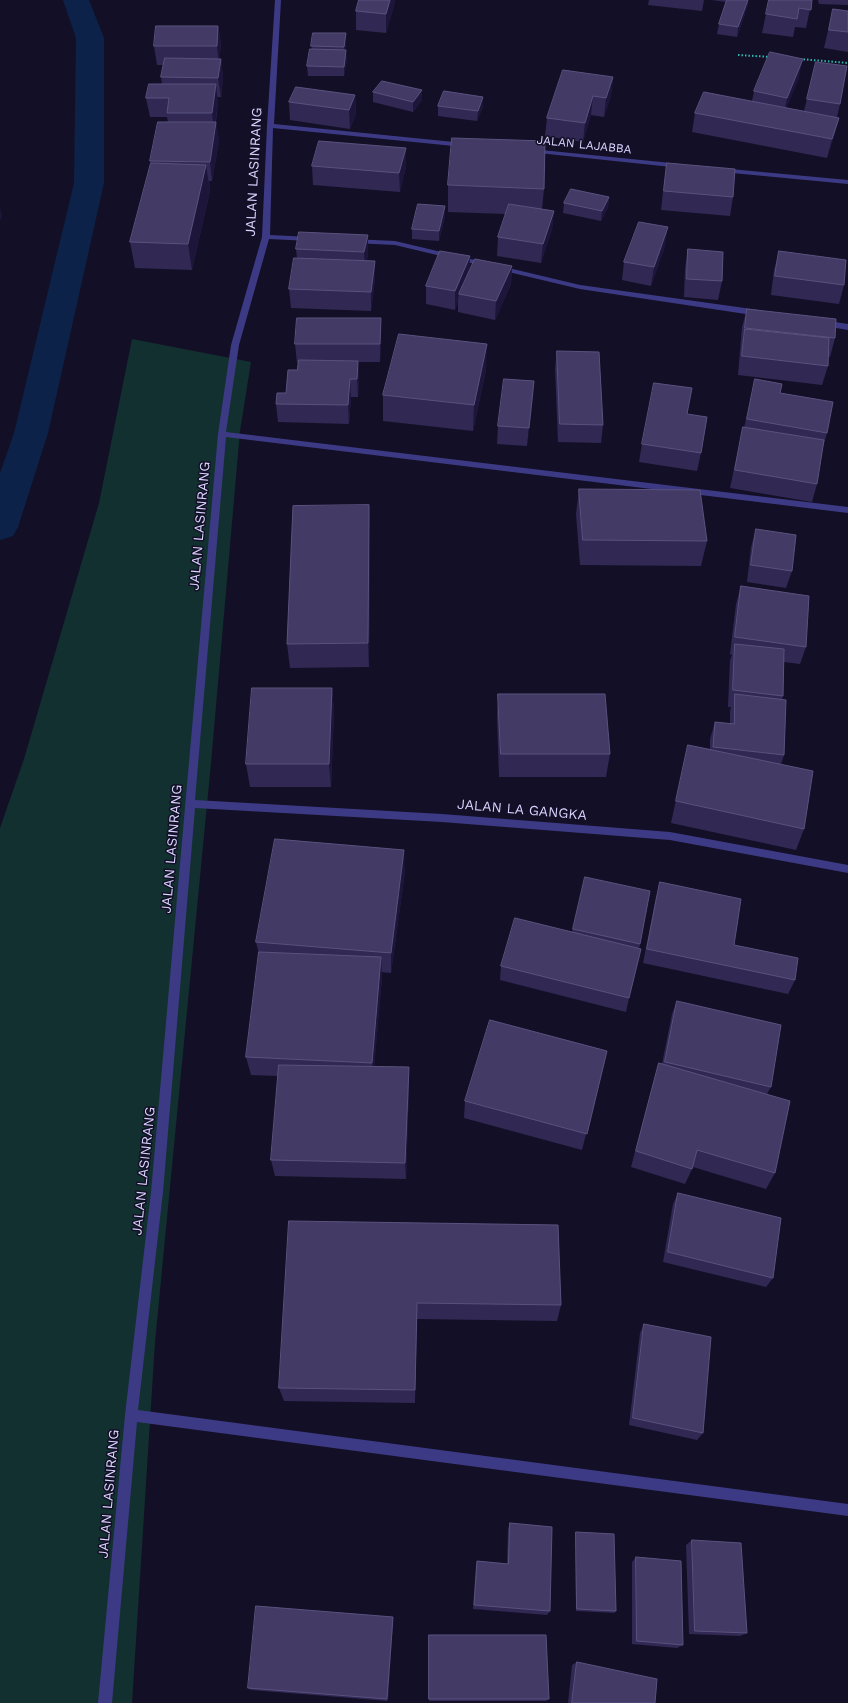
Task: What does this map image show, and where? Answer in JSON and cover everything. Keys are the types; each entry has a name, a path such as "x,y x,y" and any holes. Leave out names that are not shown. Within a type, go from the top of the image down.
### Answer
{"street":[{"name":"JALAN LASINRANG","path":"105,1703 130,1415 157,1192 222,434 235,345 266,237 270,126 278,0"},
{"path":"270,126 468,145"},
{"name":"JALAN LAJABBA","path":"524,150 690,167"},
{"path":"714,169 848,182"},
{"path":"266,237 319,239"},
{"path":"349,241 394,243 580,287 764,314"},
{"path":"817,322 848,327"},
{"path":"222,434 848,510"},
{"name":"JALAN LA GANGKA","path":"190,804 442,818 670,836 848,869"},
{"path":"130,1415 848,1510"}],"path":[{"path":"738,55 777,58"},
{"path":"793,59 848,63"}],"green space":[{"path":"132,339 251,362 240,431 211,763 155,1342 132,1703 0,1703 0,828 24,759 99,503"}],"building":[{"path":"359,0 390,0 386,14 356,11"},
{"path":"727,0 748,0 738,27 719,24"},
{"path":"769,0 812,0 811,10 799,8 797,19 766,14"},
{"path":"833,9 848,11 848,32 829,30"},
{"path":"156,26 218,26 217,46 154,46"},
{"path":"313,33 346,33 344,47 311,46"},
{"path":"310,49 346,50 344,67 307,66"},
{"path":"770,52 803,59 787,98 754,91"},
{"path":"165,58 221,59 218,78 161,77"},
{"path":"816,62 847,66 840,104 807,99"},
{"path":"563,70 613,77 606,98 593,96 585,123 547,118"},
{"path":"382,81 422,90 413,102 373,92"},
{"path":"149,84 216,84 212,113 167,113 169,98 146,98"},
{"path":"296,87 355,95 349,110 289,102"},
{"path":"444,91 483,97 478,111 438,106"},
{"path":"704,92 839,118 832,139 695,113"},
{"path":"158,122 216,122 210,162 150,161"},
{"path":"452,138 545,141 544,189 448,185"},
{"path":"319,141 406,148 399,173 312,166"},
{"path":"151,163 206,165 188,244 130,242"},
{"path":"667,163 735,169 733,197 664,191"},
{"path":"571,189 609,197 602,211 564,203"},
{"path":"418,204 445,206 439,231 412,229"},
{"path":"509,204 554,211 543,244 498,237"},
{"path":"639,222 668,227 654,267 624,262"},
{"path":"299,232 368,235 364,252 296,249"},
{"path":"688,249 723,252 722,281 687,279"},
{"path":"440,251 470,256 455,291 426,286"},
{"path":"779,251 846,260 844,285 775,276"},
{"path":"294,258 375,261 371,292 289,289"},
{"path":"475,259 512,266 496,301 459,294"},
{"path":"747,309 836,319 835,338 745,328"},
{"path":"297,318 381,318 380,344 295,344"},
{"path":"745,329 829,338 828,366 742,356"},
{"path":"399,334 487,344 474,405 383,395"},
{"path":"557,351 599,352 603,425 560,424"},
{"path":"299,360 358,361 357,379 350,379 348,405 276,404 277,393 286,393 288,370 297,370"},
{"path":"504,379 534,381 529,428 498,426"},
{"path":"755,379 782,384 780,393 833,402 827,433 747,419"},
{"path":"654,383 692,388 687,414 707,417 701,453 642,444"},
{"path":"743,427 824,440 817,484 735,470"},
{"path":"579,489 700,490 707,541 583,540"},
{"path":"369,505 368,643 287,644 293,506"},
{"path":"756,529 796,535 792,571 751,565"},
{"path":"741,586 809,596 806,647 735,637"},
{"path":"735,644 784,649 783,696 733,690"},
{"path":"252,688 332,688 329,764 246,764"},
{"path":"498,694 605,694 610,754 501,754"},
{"path":"735,694 786,700 784,755 713,747 715,722 734,724"},
{"path":"688,745 813,771 804,829 676,801"},
{"path":"275,839 404,850 391,953 256,942"},
{"path":"585,877 650,891 640,944 573,929"},
{"path":"660,882 741,899 734,945 798,958 795,980 647,949"},
{"path":"515,918 641,949 629,998 501,966"},
{"path":"259,952 381,957 372,1063 246,1057"},
{"path":"677,1001 781,1025 771,1087 665,1062"},
{"path":"490,1020 607,1051 587,1134 465,1101"},
{"path":"659,1063 790,1101 775,1173 697,1150 692,1169 636,1151"},
{"path":"279,1065 409,1067 405,1163 271,1160"},
{"path":"678,1193 781,1218 773,1278 668,1252"},
{"path":"289,1221 558,1225 561,1305 417,1303 415,1390 279,1388"},
{"path":"644,1324 711,1337 703,1433 633,1418"},
{"path":"510,1523 552,1527 550,1611 474,1605 477,1561 508,1564"},
{"path":"576,1532 614,1534 616,1611 577,1609"},
{"path":"692,1540 741,1543 747,1633 695,1631"},
{"path":"636,1557 681,1561 683,1645 637,1641"},
{"path":"256,1606 393,1617 387,1699 248,1688"},
{"path":"429,1635 546,1635 549,1699 429,1699"},
{"path":"577,1662 657,1679 655,1703 572,1703"}],"waterway":[{"path":"0,527 31,433 89,183 90,38 76,0"}]}
